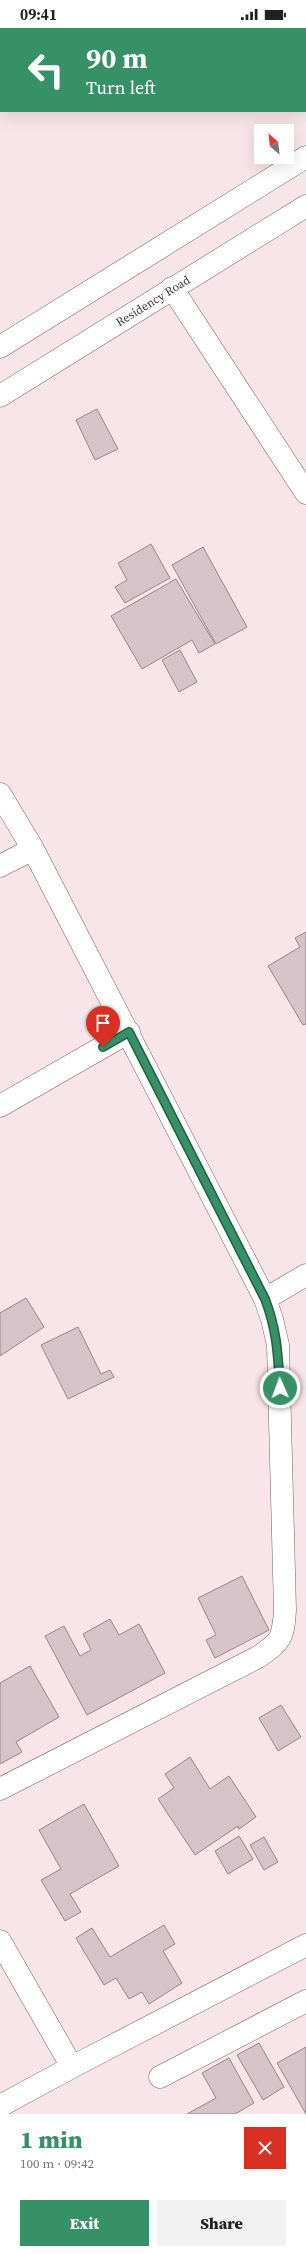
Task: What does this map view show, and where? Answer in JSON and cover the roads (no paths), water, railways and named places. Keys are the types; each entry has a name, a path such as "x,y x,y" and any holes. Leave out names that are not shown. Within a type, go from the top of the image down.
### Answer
{"street":[{"path":"0,347 306,157"},
{"name":"Residency Road","path":"0,396 306,206"},
{"path":"172,288 306,493"},
{"path":"0,794 33,849 129,1032 265,1299 272,1319 278,1353 285,1610 284,1630 278,1644 258,1657 0,1789"},
{"path":"0,866 33,849"},
{"path":"0,1106 129,1032"},
{"path":"265,1299 306,1275"},
{"path":"0,1941 72,2067"},
{"path":"0,2106 306,1945"},
{"path":"160,2077 306,2001"}]}
